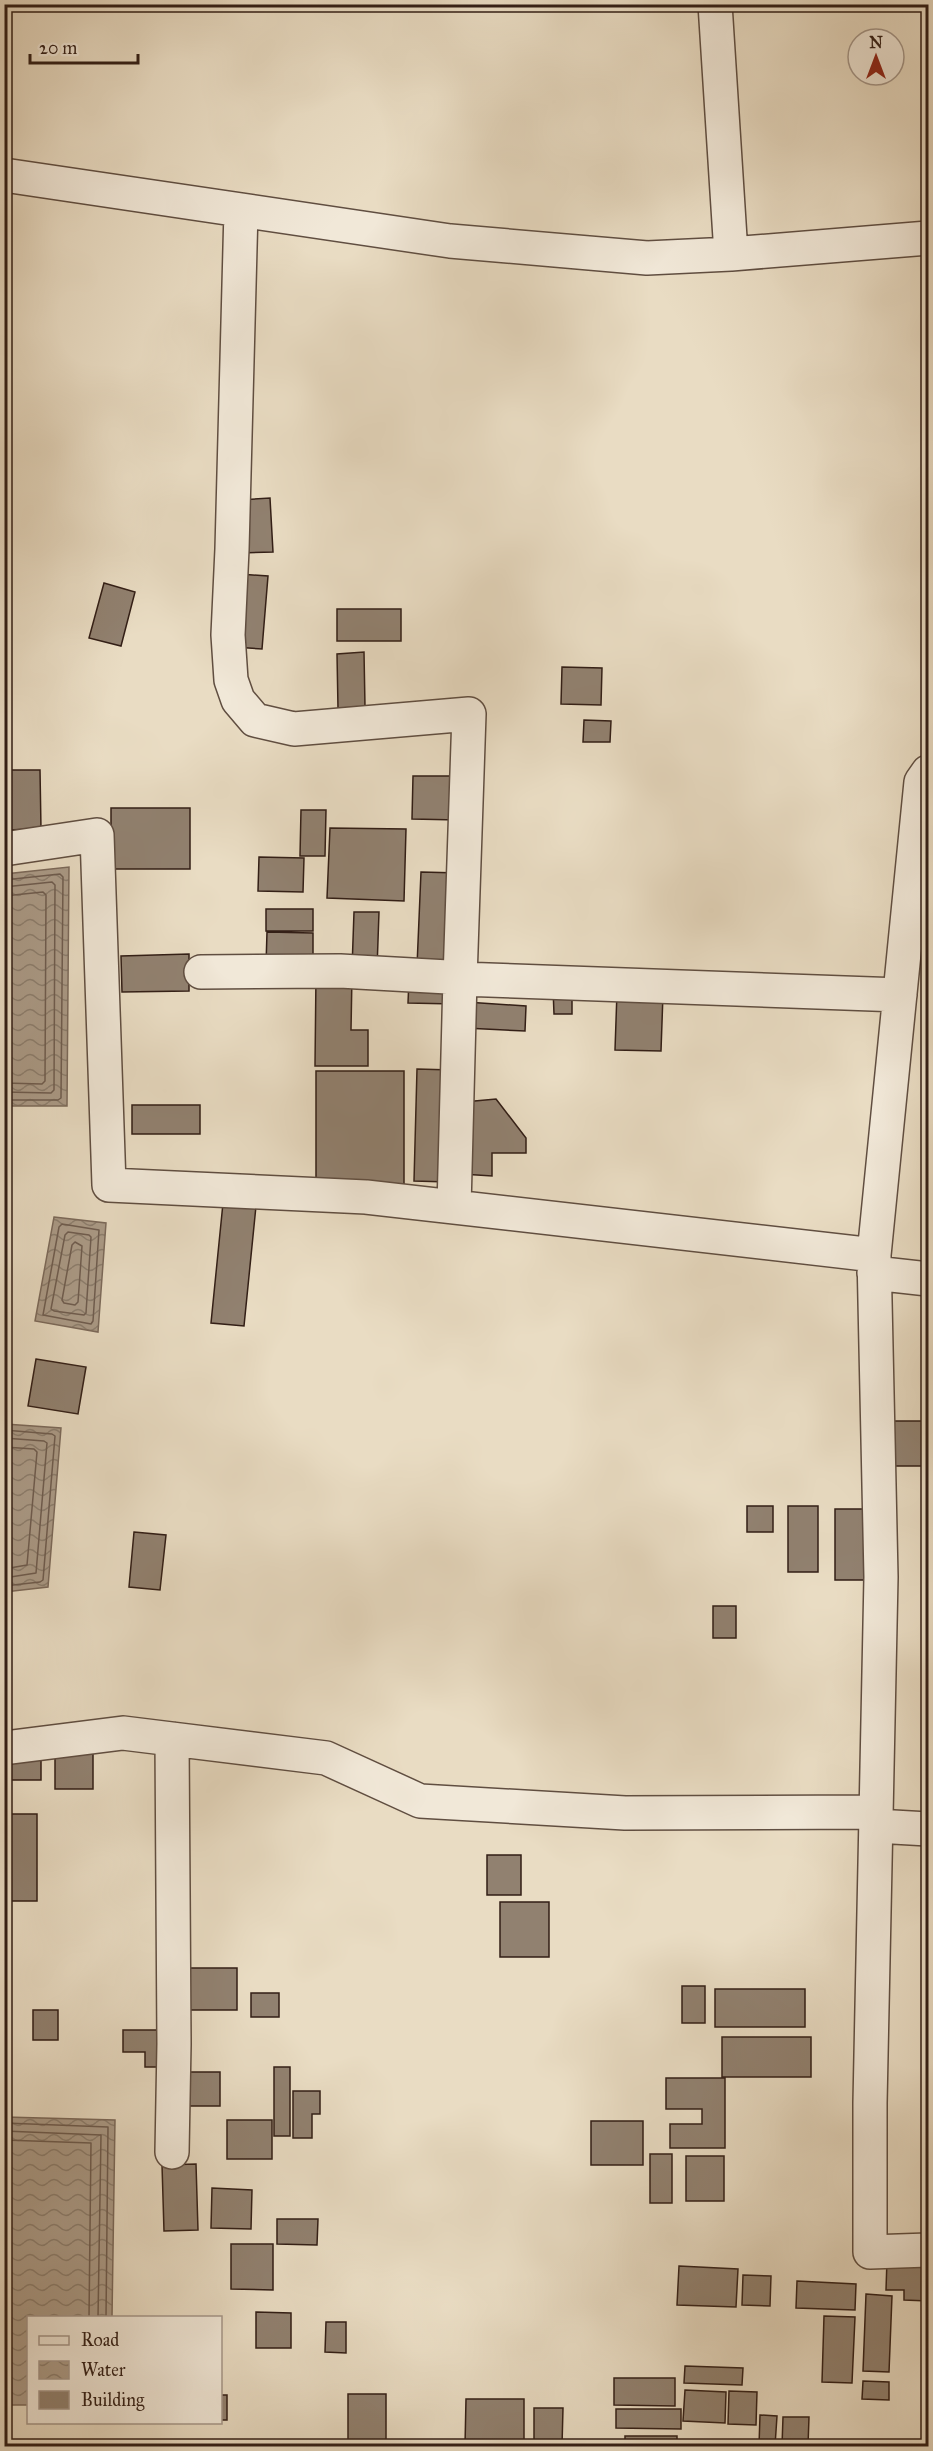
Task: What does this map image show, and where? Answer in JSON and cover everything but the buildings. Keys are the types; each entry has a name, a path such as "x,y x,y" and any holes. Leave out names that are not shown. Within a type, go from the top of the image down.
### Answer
{"street":[{"path":"715,4 731,254"},
{"path":"4,175 450,241 647,258 731,254 928,238"},
{"path":"241,210 228,635 231,680 238,700 255,720 294,729 469,714 454,1207"},
{"path":"928,772 921,782 874,1264 881,1577 870,2103 870,2252 928,2250"},
{"path":"4,849 97,835 109,1185 366,1197 454,1207 874,1264 928,1279"},
{"path":"201,972 340,971 448,976 460,980 900,995"},
{"path":"4,1748 123,1733 326,1758 420,1801 625,1813 876,1819 928,1829"},
{"path":"172,1738 174,2044 172,2152"}],"water":[{"path":"69,867 67,1106 5,1106 5,874"},
{"path":"54,1217 106,1223 98,1332 35,1321"},
{"path":"5,1424 61,1428 48,1587 5,1592"},
{"path":"5,2117 115,2120 112,2316 27,2316 27,2405 5,2405"}]}
